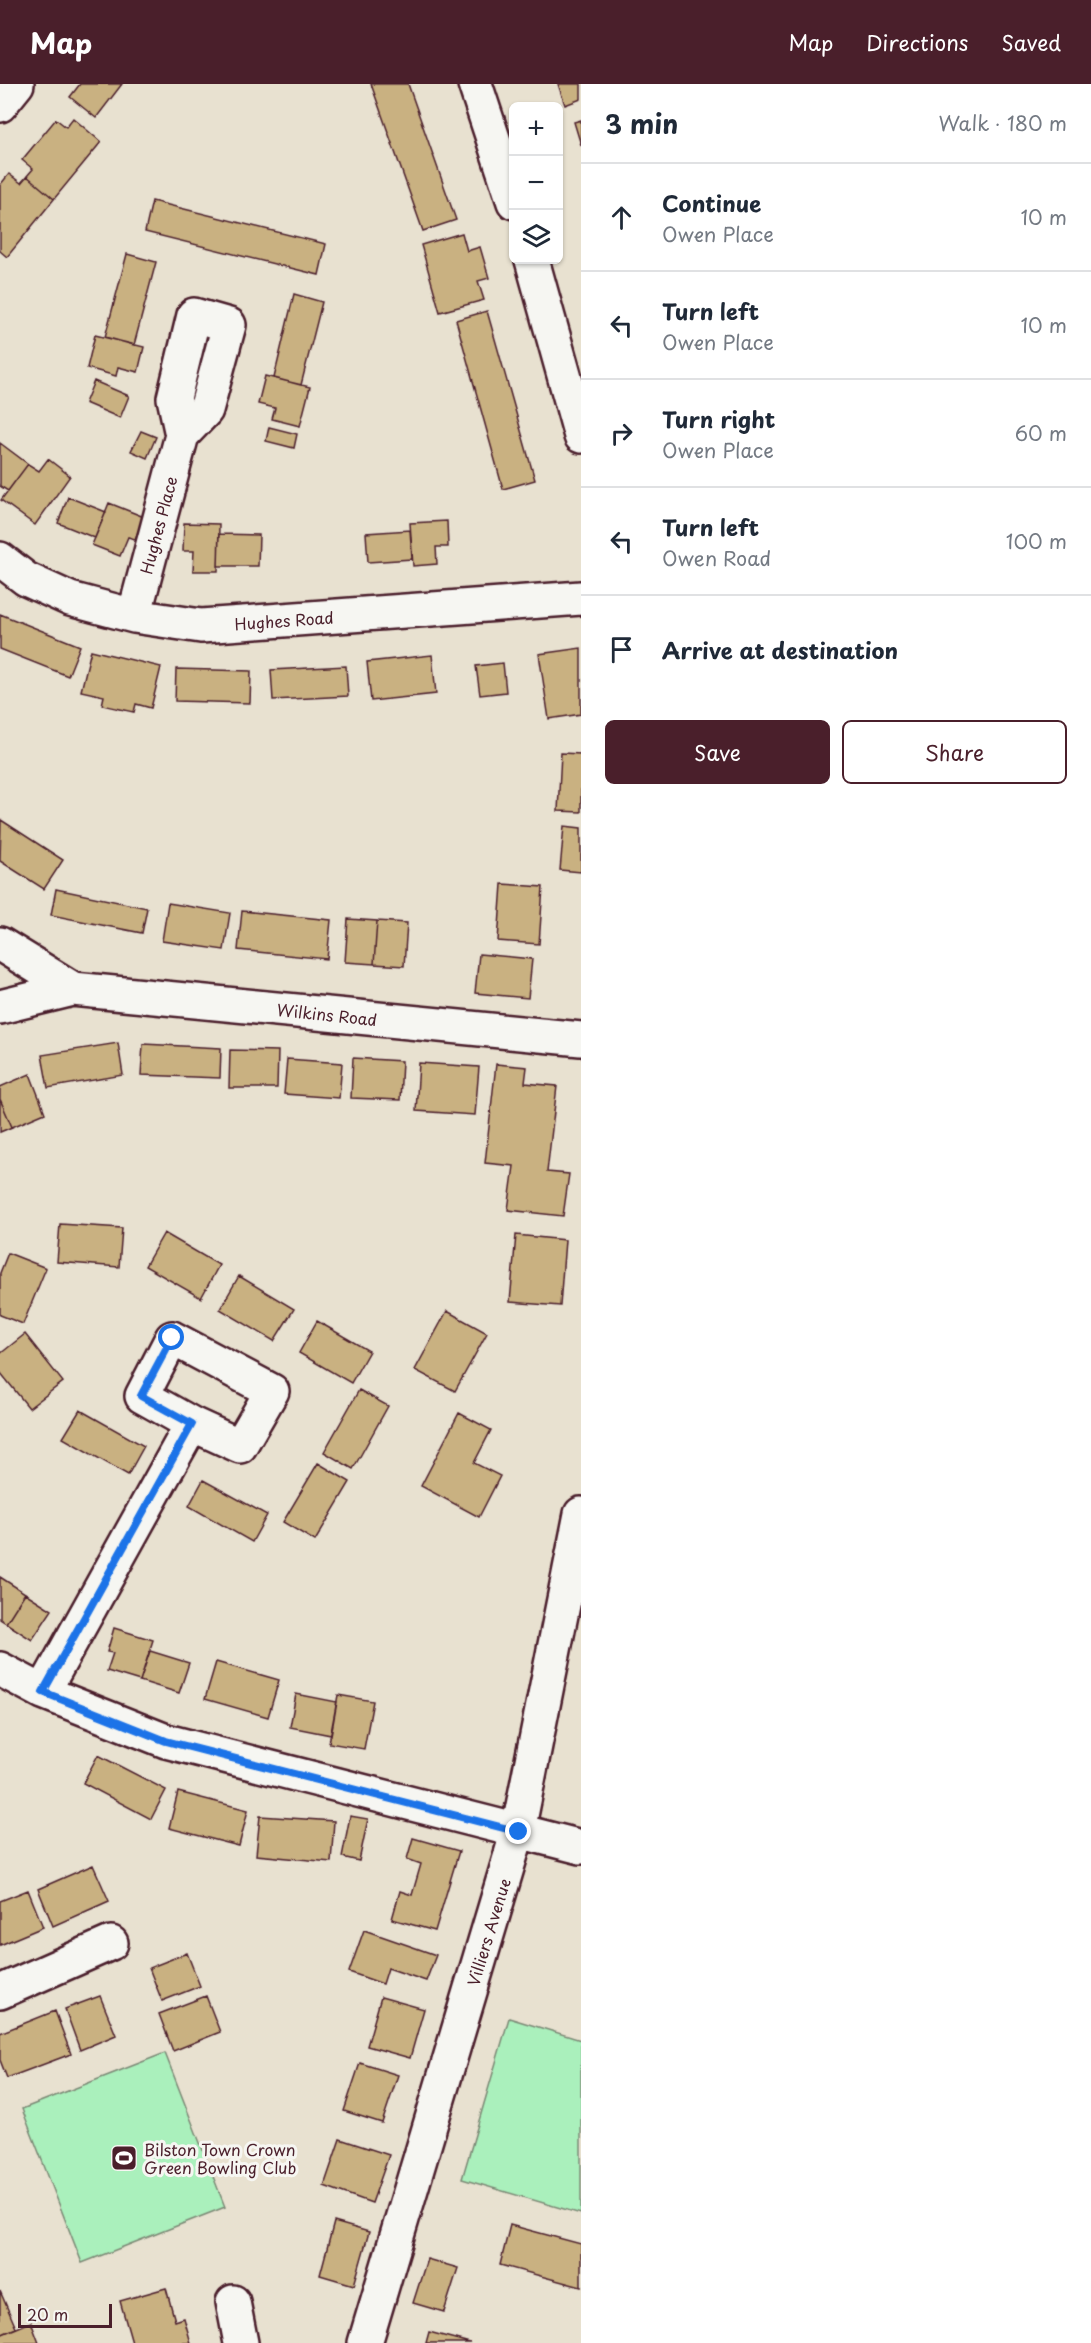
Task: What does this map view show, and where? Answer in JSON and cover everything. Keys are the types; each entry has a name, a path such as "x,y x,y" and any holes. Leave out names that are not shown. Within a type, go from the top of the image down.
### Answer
{"street":[{"path":"0,105 17,84"},
{"path":"476,84 509,189"},
{"path":"533,264 581,436"},
{"name":"Hughes Place","path":"134,616 182,435"},
{"name":"Hughes Road","path":"0,559 26,579 70,599 134,616 201,626 581,598"},
{"path":"0,944 73,989"},
{"path":"0,1007 73,989"},
{"name":"Wilkins Road","path":"73,989 581,1039"},
{"path":"43,1692 192,1424"},
{"name":"Villiers Avenue","path":"365,2343 519,1832 581,1514"},
{"path":"0,1669 43,1692 166,1741 581,1847"},
{"path":"0,1992 111,1943"},
{"path":"233,2302 241,2343"}],"green space":[{"path":"509,2018 581,2040 581,2214 462,2179"},
{"name":"Bilston Town Crown Green Bowling Club","path":"165,2053 225,2207 82,2263 22,2109"}],"building":[{"path":"80,84 122,84 96,118 70,97"},
{"path":"371,84 408,84 456,220 423,231"},
{"path":"558,84 581,84 581,99 565,105"},
{"path":"73,118 101,142 54,199 27,176 33,169 22,160 56,119 66,127"},
{"path":"581,120 581,145 574,122"},
{"path":"9,174 21,183 27,176 54,199 7,257 0,251 0,185"},
{"path":"152,201 326,244 319,275 145,232"},
{"path":"462,233 467,251 480,247 489,278 478,281 484,300 440,312 421,245"},
{"path":"127,254 156,262 134,345 105,337"},
{"path":"294,294 322,302 301,385 274,378"},
{"path":"487,311 535,480 503,489 456,320"},
{"path":"95,335 144,347 138,372 118,367 116,376 87,368"},
{"path":"265,376 310,387 300,426 272,419 275,408 258,404"},
{"path":"94,381 129,396 120,418 85,403"},
{"path":"269,427 297,434 294,448 266,441"},
{"path":"141,431 156,437 147,458 131,451"},
{"path":"0,443 28,464 8,491 0,486"},
{"path":"48,459 70,476 35,525 1,500 28,464 39,471"},
{"path":"68,497 106,512 95,538 58,523"},
{"path":"109,503 144,517 135,539 128,537 120,556 92,545"},
{"path":"447,521 448,547 436,547 437,564 413,566 410,523"},
{"path":"184,523 219,524 218,571 193,571 194,551 183,551"},
{"path":"410,530 412,559 368,562 366,533"},
{"path":"219,534 259,535 258,566 218,566"},
{"path":"0,614 80,646 68,676 0,649"},
{"path":"581,648 581,714 549,719 539,654"},
{"path":"91,650 161,667 151,708 136,704 134,712 102,705 104,696 81,691"},
{"path":"432,655 436,694 371,701 367,662"},
{"path":"503,663 506,692 480,695 476,666"},
{"path":"346,666 348,696 273,700 271,670"},
{"path":"176,669 251,671 250,703 175,701"},
{"path":"561,753 581,754 581,812 558,811"},
{"path":"1,820 63,860 44,889 0,861"},
{"path":"564,826 581,828 581,872 560,870"},
{"path":"502,884 543,887 539,944 498,941"},
{"path":"56,889 147,908 142,933 51,915"},
{"path":"168,903 230,913 224,950 162,941"},
{"path":"242,911 331,920 327,959 238,950"},
{"path":"348,919 377,921 374,964 345,962"},
{"path":"377,921 407,923 404,966 374,964"},
{"path":"479,954 532,959 528,998 475,993"},
{"path":"118,1043 123,1075 48,1088 42,1055"},
{"path":"143,1044 221,1048 220,1078 141,1075"},
{"path":"230,1050 278,1051 277,1088 229,1088"},
{"path":"353,1058 402,1061 400,1100 351,1098"},
{"path":"287,1059 342,1063 339,1098 284,1094"},
{"path":"419,1063 479,1067 475,1115 416,1111"},
{"path":"496,1064 527,1067 525,1083 557,1086 547,1172 569,1174 563,1216 508,1210 514,1166 485,1163"},
{"path":"30,1074 45,1113 12,1127 0,1099 0,1087"},
{"path":"0,1099 12,1127 0,1132"},
{"path":"60,1224 122,1228 119,1267 57,1262"},
{"path":"164,1233 219,1265 201,1298 145,1266"},
{"path":"516,1235 565,1240 560,1306 510,1302"},
{"path":"8,1253 46,1268 23,1324 0,1315 0,1273"},
{"path":"239,1276 294,1309 274,1341 220,1309"},
{"path":"447,1311 487,1333 455,1391 415,1370"},
{"path":"317,1321 369,1351 351,1383 299,1353"},
{"path":"25,1334 63,1382 29,1408 0,1372 0,1354"},
{"path":"359,1390 388,1406 353,1469 324,1452"},
{"path":"80,1410 144,1446 128,1475 63,1438"},
{"path":"459,1413 491,1430 474,1463 500,1476 479,1517 421,1486"},
{"path":"318,1463 350,1482 315,1541 283,1522"},
{"path":"203,1480 267,1515 252,1542 189,1506"},
{"path":"0,1577 25,1593 6,1623 0,1619"},
{"path":"25,1593 52,1610 32,1640 6,1623"},
{"path":"114,1628 153,1640 140,1681 107,1671 113,1653 107,1652"},
{"path":"150,1651 189,1663 179,1693 140,1681"},
{"path":"216,1662 279,1680 268,1717 205,1699"},
{"path":"296,1694 337,1702 331,1735 290,1727"},
{"path":"338,1695 373,1701 364,1749 329,1743"},
{"path":"98,1755 166,1790 151,1819 83,1783"},
{"path":"178,1792 248,1810 239,1846 169,1828"},
{"path":"260,1816 334,1821 331,1862 256,1855"},
{"path":"350,1816 368,1819 359,1861 342,1857"},
{"path":"413,1838 459,1851 435,1931 392,1919 400,1891 412,1895 421,1864 407,1859"},
{"path":"93,1865 109,1901 53,1926 38,1889"},
{"path":"28,1890 43,1927 0,1945 0,1901"},
{"path":"364,1930 436,1955 426,1981 388,1968 383,1984 349,1972"},
{"path":"187,1953 200,1986 162,2001 149,1968"},
{"path":"100,1996 116,2035 80,2050 65,2009"},
{"path":"206,1996 220,2032 173,2051 159,2014"},
{"path":"381,1997 424,2009 410,2058 367,2046"},
{"path":"55,2011 71,2054 7,2078 0,2060 0,2033"},
{"path":"360,2063 398,2075 382,2123 344,2111"},
{"path":"340,2139 389,2155 372,2203 324,2186"},
{"path":"334,2222 369,2232 354,2285 320,2275"},
{"path":"510,2225 581,2244 581,2287 500,2265"},
{"path":"427,2259 458,2268 444,2312 413,2303"},
{"path":"166,2288 175,2321 184,2318 191,2343 132,2343 120,2301"},
{"path":"0,2291 16,2328 0,2335"},
{"path":"31,2322 39,2343 0,2343 0,2335"},
{"path":"429,2332 470,2343 426,2343"}],"place":[{"name":"Bilston Town Crown Green Bowling Club","path":"124,2158"}],"route":[{"path":"172,1338 141,1396 192,1424 43,1692 166,1741 519,1832"}]}
